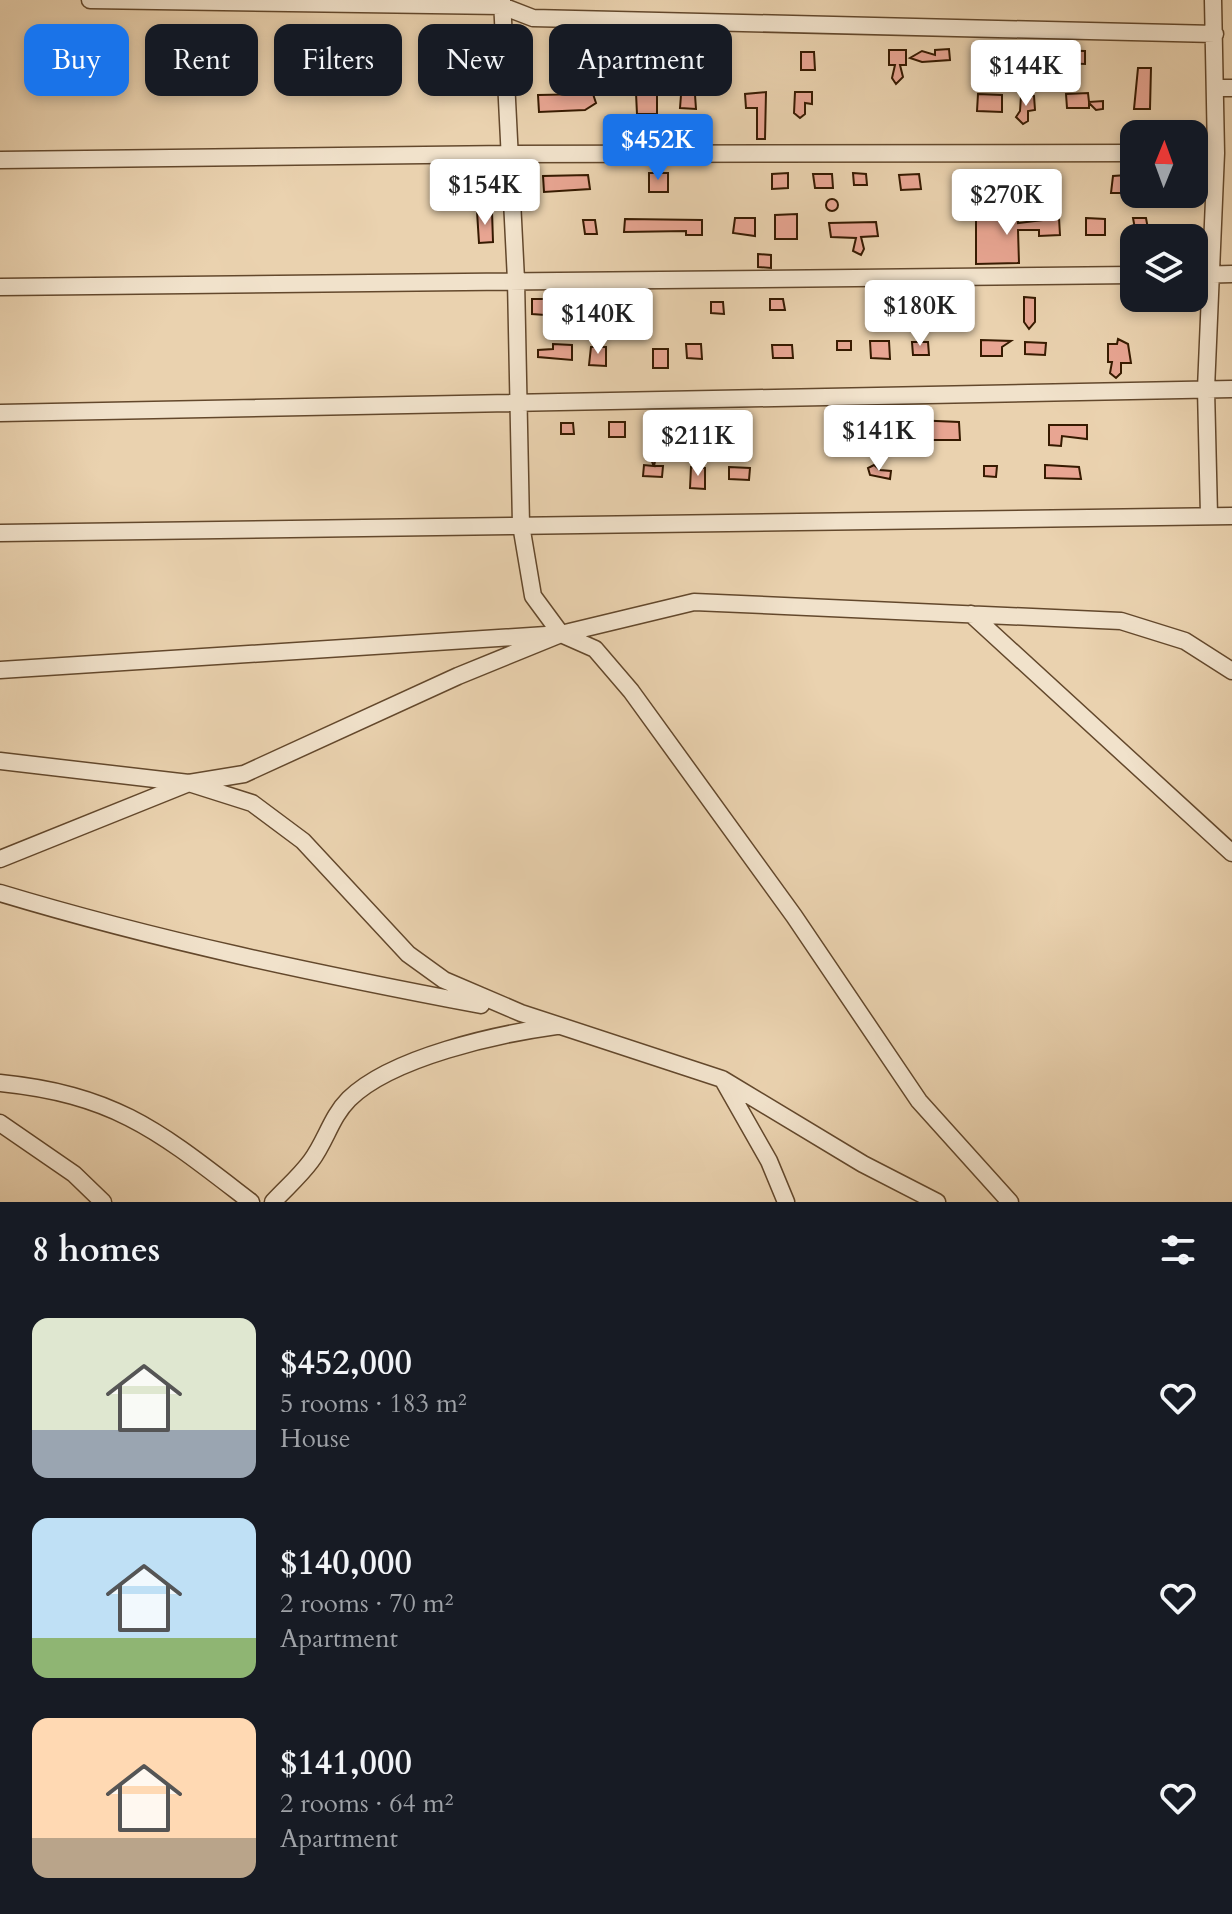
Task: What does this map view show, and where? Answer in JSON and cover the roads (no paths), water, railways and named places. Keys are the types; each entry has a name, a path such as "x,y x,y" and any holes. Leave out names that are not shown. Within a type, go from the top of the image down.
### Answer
{"street":[{"path":"90,0 502,3 533,18 1215,34"},
{"path":"1208,224 1224,88 1213,0"},
{"path":"502,3 516,280 521,525 533,596 561,634"},
{"path":"0,160 510,154 1120,153"},
{"path":"1208,153 1216,153"},
{"path":"1208,275 1232,274"},
{"path":"0,287 1120,275"},
{"path":"1203,312 1209,515"},
{"path":"0,413 1232,389"},
{"path":"0,533 1232,516"},
{"path":"0,859 189,783 244,774 458,676 561,634 694,602 1121,621 1185,641 1232,671"},
{"path":"971,614 1232,853"},
{"path":"0,670 561,634 595,649 631,691 794,916 919,1101 1010,1202"},
{"path":"0,761 189,783 252,803 303,841 408,954 444,980 521,1013"},
{"path":"0,893 76,916 329,978 521,1013 562,1025 722,1079 863,1164 937,1202"},
{"path":"273,1202 312,1159 331,1119 363,1089 412,1063 456,1048 511,1032 562,1025"},
{"path":"722,1079 769,1161 786,1202"},
{"path":"0,1083 52,1088 106,1104 142,1122 251,1202"},
{"path":"0,1123 74,1174 103,1202"}]}
